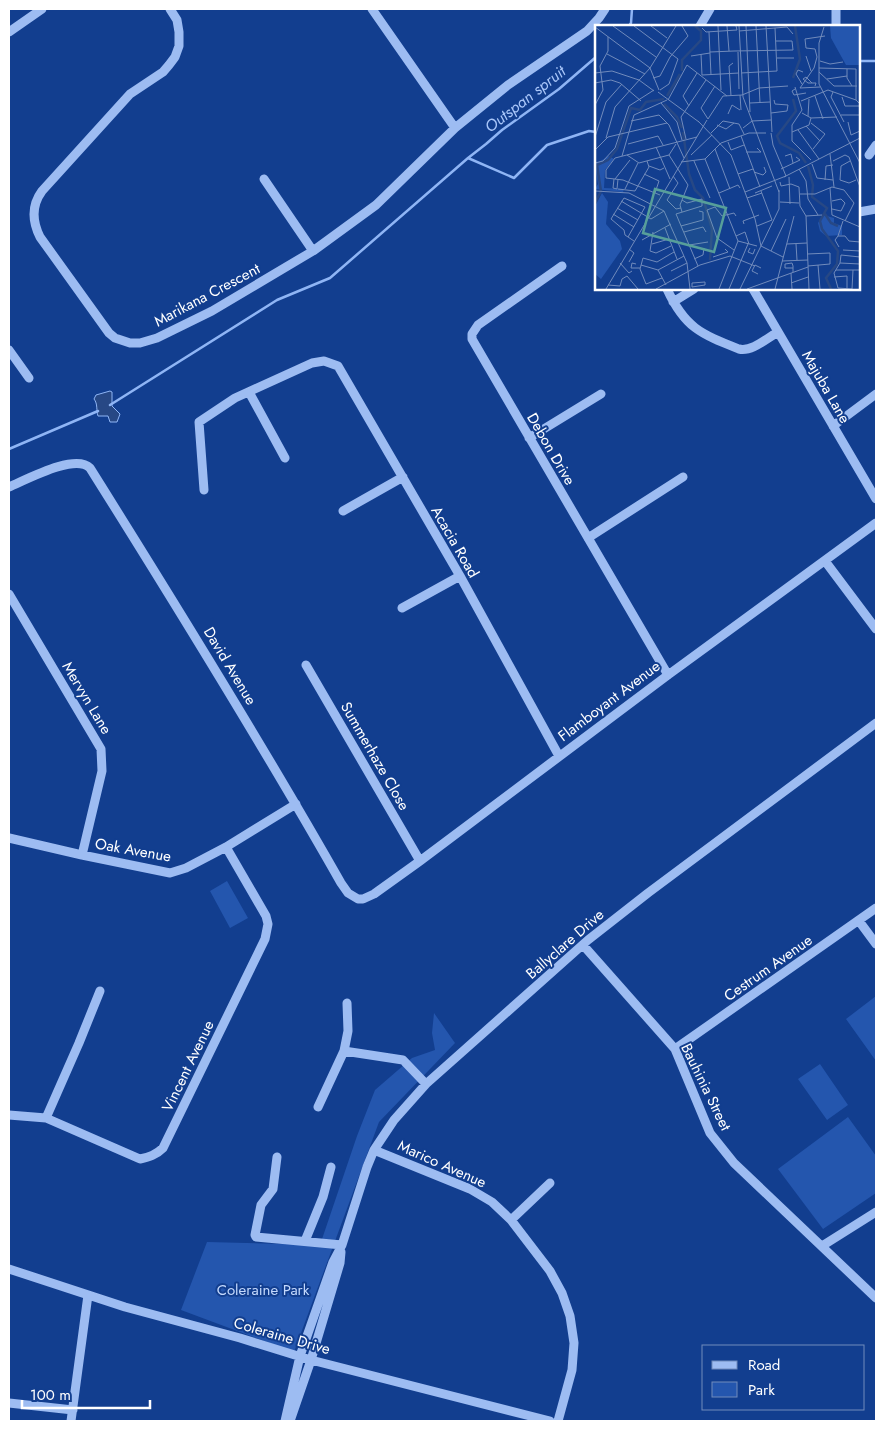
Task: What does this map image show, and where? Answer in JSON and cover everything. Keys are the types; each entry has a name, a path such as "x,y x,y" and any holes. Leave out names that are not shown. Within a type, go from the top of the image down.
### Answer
{"street":[{"path":"9,32 42,9"},
{"name":"Marikana Crescent","path":"170,9 177,20 180,32 179,46 175,57 163,72 130,94 42,190 33,211 36,229 40,237 109,333 115,338 130,344 157,338 212,311 313,251 376,205 454,128 508,85 587,31 600,18 605,9"},
{"path":"372,9 454,128"},
{"path":"701,25 710,9"},
{"path":"836,9 836,25"},
{"path":"869,155 876,145"},
{"path":"264,179 313,251"},
{"path":"860,212 876,209"},
{"name":"Debon Drive","path":"562,266 478,325 472,336 473,343 668,675"},
{"path":"667,290 688,324 705,335 739,349 749,348 778,332"},
{"path":"673,302 692,290"},
{"name":"Majuba Lane","path":"754,290 876,500"},
{"path":"9,350 29,378"},
{"name":"Acacia Road","path":"249,392 312,363 324,361 338,366 460,576 559,756"},
{"path":"204,490 199,422 235,398 249,392 285,458"},
{"path":"529,438 601,394"},
{"path":"833,426 876,394"},
{"name":"David Avenue","path":"9,487 66,464 83,464 90,468 194,633 348,893 358,899"},
{"path":"343,511 403,477"},
{"path":"588,538 683,477"},
{"name":"Flamboyant Avenue","path":"358,899 374,894 420,861 668,675 876,523"},
{"path":"825,561 876,629"},
{"path":"402,608 460,576"},
{"name":"Mervyn Lane","path":"9,594 101,749 102,771 82,855"},
{"name":"Summerhaze Close","path":"306,665 420,861"},
{"name":"Ballyclare Drive","path":"285,1421 300,1356 333,1262 342,1245 365,1172 374,1150 394,1120 426,1084 583,945 648,893 876,723"},
{"name":"Oak Avenue","path":"9,838 170,873 186,868 226,847 296,804"},
{"name":"Vincent Avenue","path":"9,1115 46,1118 140,1159 150,1157 163,1148 265,938 267,930 266,916 226,847"},
{"name":"Cestrum Avenue","path":"675,1049 876,908"},
{"path":"859,921 876,944"},
{"name":"Bauhinia Street","path":"583,945 675,1049 710,1133 734,1163 876,1298"},
{"path":"46,1118 80,1043 100,991"},
{"path":"318,1107 344,1051 348,1031 346,1003"},
{"path":"344,1051 403,1060 426,1084"},
{"name":"Marico Avenue","path":"374,1150 470,1189 492,1202 511,1220 550,1271 562,1293 570,1316 574,1343 572,1370 558,1421"},
{"path":"277,1157 273,1189 261,1205 256,1237 342,1245"},
{"path":"305,1241 323,1197 330,1167"},
{"path":"511,1220 550,1183"},
{"path":"822,1246 876,1212"},
{"name":"Ballyclare Drive","path":"290,1421 311,1360 340,1263 342,1245"},
{"name":"Coleraine Drive","path":"9,1269 88,1295 311,1360 550,1421"},
{"path":"71,1421 88,1295"},
{"path":"9,1403 73,1410"}],"green space":[{"path":"227,881 248,918 230,928 210,891"},
{"path":"876,996 876,1061 846,1019"},
{"name":"Coleraine Park","path":"434,1013 455,1043 379,1122 294,1352 181,1310 207,1242 320,1245 357,1136 375,1090 412,1058 435,1050 432,1033"},
{"path":"820,1064 848,1105 827,1120 798,1079"},
{"path":"848,1117 876,1156 876,1193 823,1229 778,1169"}],"shaded area":[{"path":"112,392 112,406 120,414 117,422 110,422 108,416 98,416 94,399 96,395"}],"waterway":[{"name":"Outspan spruit","path":"630,25 632,9"},
{"name":"Outspan spruit","path":"468,158 502,130 559,89 595,58"},
{"path":"860,61 876,61"},
{"path":"110,405 277,300 330,278 468,158 514,178 547,145 589,131 595,132"},
{"path":"9,449 98,411"}]}
